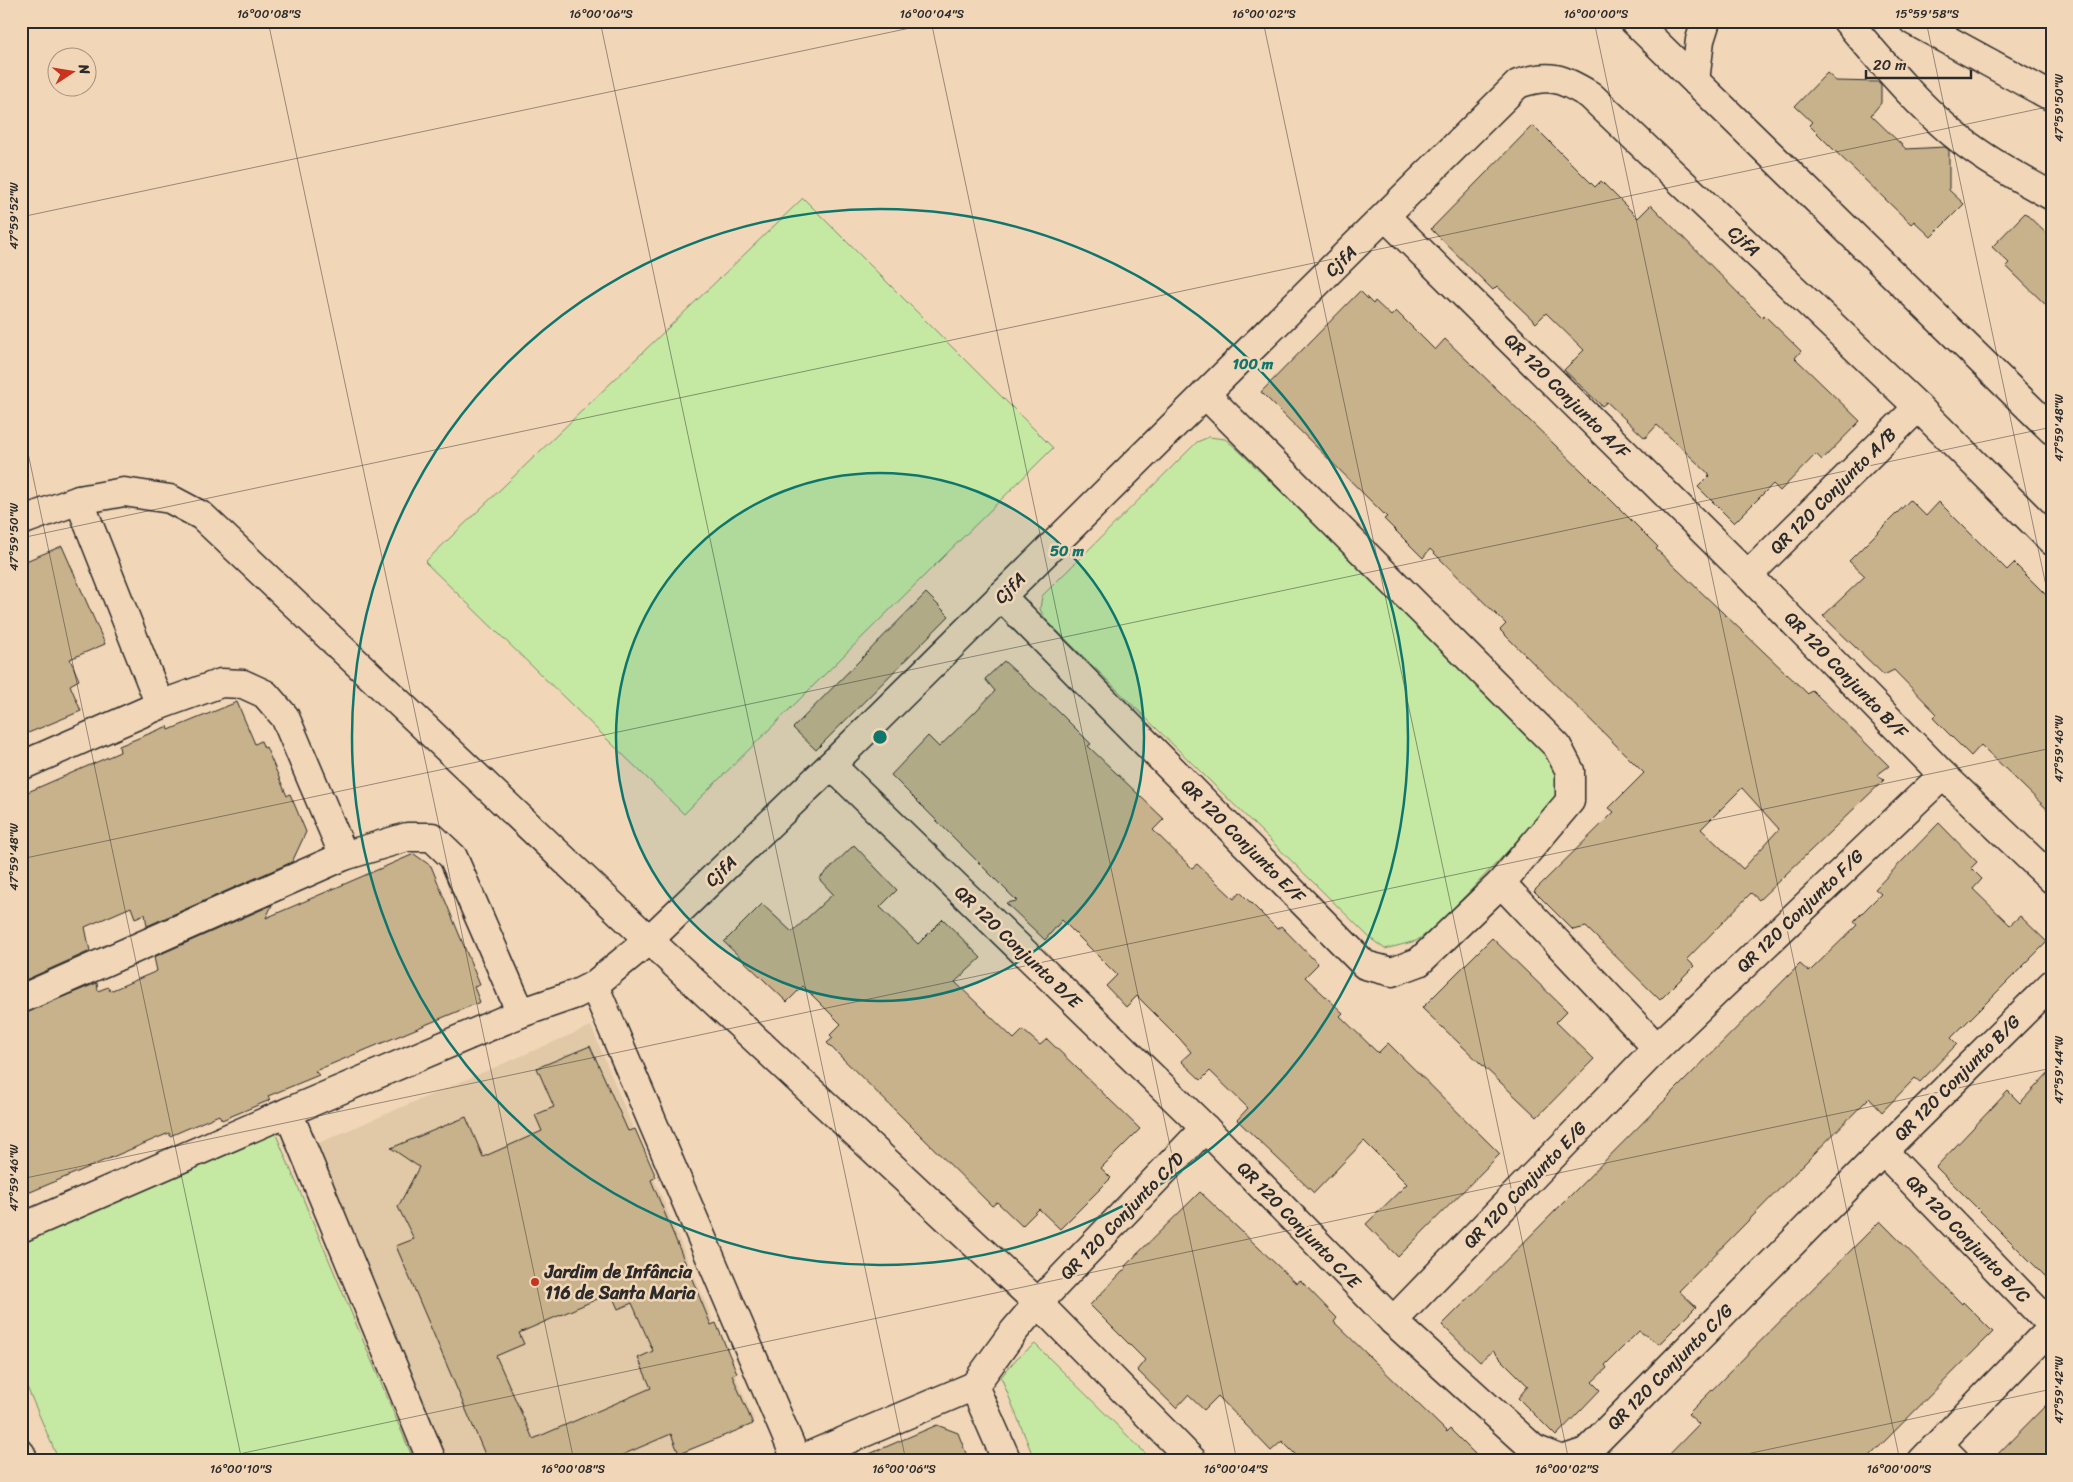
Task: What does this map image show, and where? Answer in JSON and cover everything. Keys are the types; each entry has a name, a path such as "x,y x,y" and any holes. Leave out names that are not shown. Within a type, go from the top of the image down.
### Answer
{"street":[{"path":"1634,21 2052,430"},
{"path":"1695,81 1700,40 1706,21"},
{"path":"1847,21 1877,56 1946,127 1975,151 2052,196"},
{"path":"1913,21 2052,97"},
{"name":"CjfA","path":"21,1228 521,1013 576,994 594,985 648,940 831,765 1204,394 1386,217 1518,84 1539,77 1567,81 1590,95 1918,407 2052,541"},
{"name":"QR 120 Conjunto A/F","path":"1386,217 1748,575"},
{"name":"QR 120 Conjunto E/F","path":"1001,596 1365,965 1392,972 1419,962 1501,883 1570,801 1570,771 1557,746 1204,394"},
{"name":"QR 120 Conjunto A/B","path":"1748,575 1918,407"},
{"path":"21,520 79,500 124,492 170,499 202,516 648,940 1038,1303 1193,1461"},
{"path":"79,500 160,705"},
{"name":"QR 120 Conjunto B/F","path":"1748,575 1943,775"},
{"path":"21,766 160,705 221,683 243,684 265,694 285,717 344,856"},
{"name":"QR 120 Conjunto D/E","path":"831,765 1205,1128"},
{"path":"1943,775 2052,879"},
{"name":"QR 120 Conjunto F/G","path":"1657,1048 1943,775"},
{"path":"21,999 344,856 407,837 432,837 454,856 521,1013"},
{"path":"1501,883 1657,1048"},
{"name":"QR 120 Conjunto B/G","path":"1883,1151 2052,984"},
{"path":"594,985 797,1461 974,1386 1007,1461"},
{"name":"QR 120 Conjunto E/G","path":"1393,1321 1657,1048"},
{"path":"288,1112 432,1461"},
{"name":"QR 120 Conjunto C/D","path":"974,1386 1014,1331 1038,1303 1205,1128"},
{"name":"QR 120 Conjunto C/E","path":"1205,1128 1393,1321"},
{"name":"QR 120 Conjunto C/G","path":"1393,1321 1534,1449 1562,1460 1586,1452 1883,1151"},
{"name":"QR 120 Conjunto B/C","path":"1883,1151 2052,1327"},
{"path":"1939,1455 2052,1327"},
{"path":"21,1454 24,1461"}],"shaded area":[{"name":"Jardim de Infância 116 de Santa Maria","path":"591,1026 754,1420 650,1461 449,1461 314,1145"}],"green space":[{"path":"803,198 1053,448 684,814 425,562"},
{"path":"1209,437 1225,439 1236,448 1547,752 1561,785 1555,801 1436,927 1416,941 1385,949 1370,938 1045,619 1040,609 1042,596 1197,442"},
{"path":"274,1130 414,1461 59,1461 21,1373 21,1238"},
{"path":"1035,1344 1153,1461 1035,1461 1001,1377 1017,1358"}],"building":[{"path":"1827,73 1836,81 1879,82 1881,85 1881,103 1871,115 1906,149 1945,147 1949,150 1949,190 1964,204 1931,237 1914,221 1911,224 1835,151 1809,125 1812,122 1795,106"},
{"path":"1533,125 1595,187 1601,181 1638,218 1651,205 1762,317 1764,315 1801,351 1795,358 1860,421 1822,460 1816,454 1780,491 1773,484 1734,523 1698,487 1710,475 1657,425 1645,438 1607,402 1602,406 1564,370 1584,350 1546,313 1536,323 1497,286 1493,290 1431,229"},
{"path":"2025,213 2052,239 2052,311 2006,266 2009,263 1992,247"},
{"path":"1360,291 1373,304 1375,301 1391,316 1396,311 1435,350 1445,339 1583,472 1658,547 1656,549 1808,694 1812,690 1889,766 1877,775 1884,780 1759,900 1751,893 1687,959 1694,966 1660,1000 1586,927 1573,930 1534,891 1614,812 1609,808 1644,773 1500,630 1506,624 1430,549 1423,558 1384,519 1387,517 1261,392","holes":["1742,788 1779,829 1743,869 1701,829"]},
{"path":"1910,500 1926,516 1939,502 2007,570 2014,563 2052,601 2052,814 1981,745 1971,756 1933,718 1937,714 1894,670 1884,675 1823,616 1865,576 1849,561"},
{"path":"62,546 105,644 70,659 79,680 70,685 81,711 21,736 21,563"},
{"path":"926,593 949,616 816,750 793,728"},
{"path":"1004,661 1058,711 1091,744 1088,746 1164,819 1153,830 1192,868 1197,864 1234,899 1240,892 1277,929 1281,926 1318,964 1305,977 1343,1013 1340,1016 1378,1053 1388,1043 1500,1154 1398,1257 1366,1224 1407,1184 1364,1141 1314,1193 1237,1120 1248,1108 1210,1071 1201,1080 1181,1061 1191,1052 1137,996 1126,1007 1106,986 1117,975 1062,920 1045,940 1006,903 1017,901 891,775 928,736 939,747 977,710 995,691 985,679"},
{"path":"237,702 255,744 261,741 264,748 266,747 287,796 290,794 306,832 292,862 147,926 145,914 135,918 131,907 85,927 90,951 21,982 21,795 120,752 119,746 168,726 169,730"},
{"path":"1939,823 1977,862 1971,868 1982,879 1973,889 2010,925 2020,916 2047,942 1951,1038 1957,1044 1920,1082 1915,1078 1882,1112 1869,1098 1679,1291 1696,1307 1659,1344 1639,1331 1605,1365 1607,1368 1592,1382 1600,1390 1556,1436 1518,1398 1528,1386 1493,1351 1480,1362 1442,1325 1800,964 1809,972 1857,925 1854,921 1881,894 1875,889"},
{"path":"854,845 897,890 880,907 918,944 943,919 981,958 955,982 1014,1039 1023,1030 1040,1045 1047,1039 1140,1129 1101,1168 1111,1178 1060,1229 1039,1209 1022,1226 997,1202 992,1206 827,1043 833,1038 830,1035 841,1024 803,986 787,1002 724,942 762,904 792,932 833,894 819,879"},
{"path":"414,854 431,866 480,985 474,987 480,1002 315,1071 319,1075 268,1096 270,1100 222,1120 219,1115 170,1136 169,1133 21,1196 21,1014 97,983 98,991 108,987 110,991 157,971 154,957 272,905 266,918"},
{"path":"1492,938 1567,1011 1556,1022 1594,1059 1537,1117 1422,1008"},
{"name":"Jardim de Infância 116 de Santa Maria","path":"590,1046 628,1131 635,1129 656,1177 651,1180 711,1325 716,1323 737,1373 732,1375 753,1424 679,1454 671,1434 608,1461 483,1461 487,1459 396,1246 414,1239 398,1207 419,1167 391,1148 466,1117 483,1157 542,1131 535,1115 554,1107 537,1068","holes":["611,1293 618,1309 632,1303 653,1351 638,1358 651,1388 533,1439 496,1356 524,1344 519,1333"]},
{"path":"2052,1069 2052,1283 1936,1167 2008,1091 2020,1103"},
{"path":"1200,1192 1297,1284 1300,1280 1337,1318 1334,1322 1447,1432 1450,1429 1482,1461 1302,1461 1282,1441 1271,1451 1218,1396 1204,1410 1188,1395 1176,1408 1137,1370 1145,1360 1090,1305 1126,1268 1125,1266"},
{"path":"1880,1221 1962,1304 1963,1302 1993,1332 1865,1461 1663,1461 1699,1424 1688,1414"},
{"path":"2052,1399 2052,1461 1991,1461"},
{"path":"937,1425 958,1433 969,1461 853,1461"}],"place":[{"name":"Jardim de Infância 116 de Santa Maria","path":"535,1282"}]}
